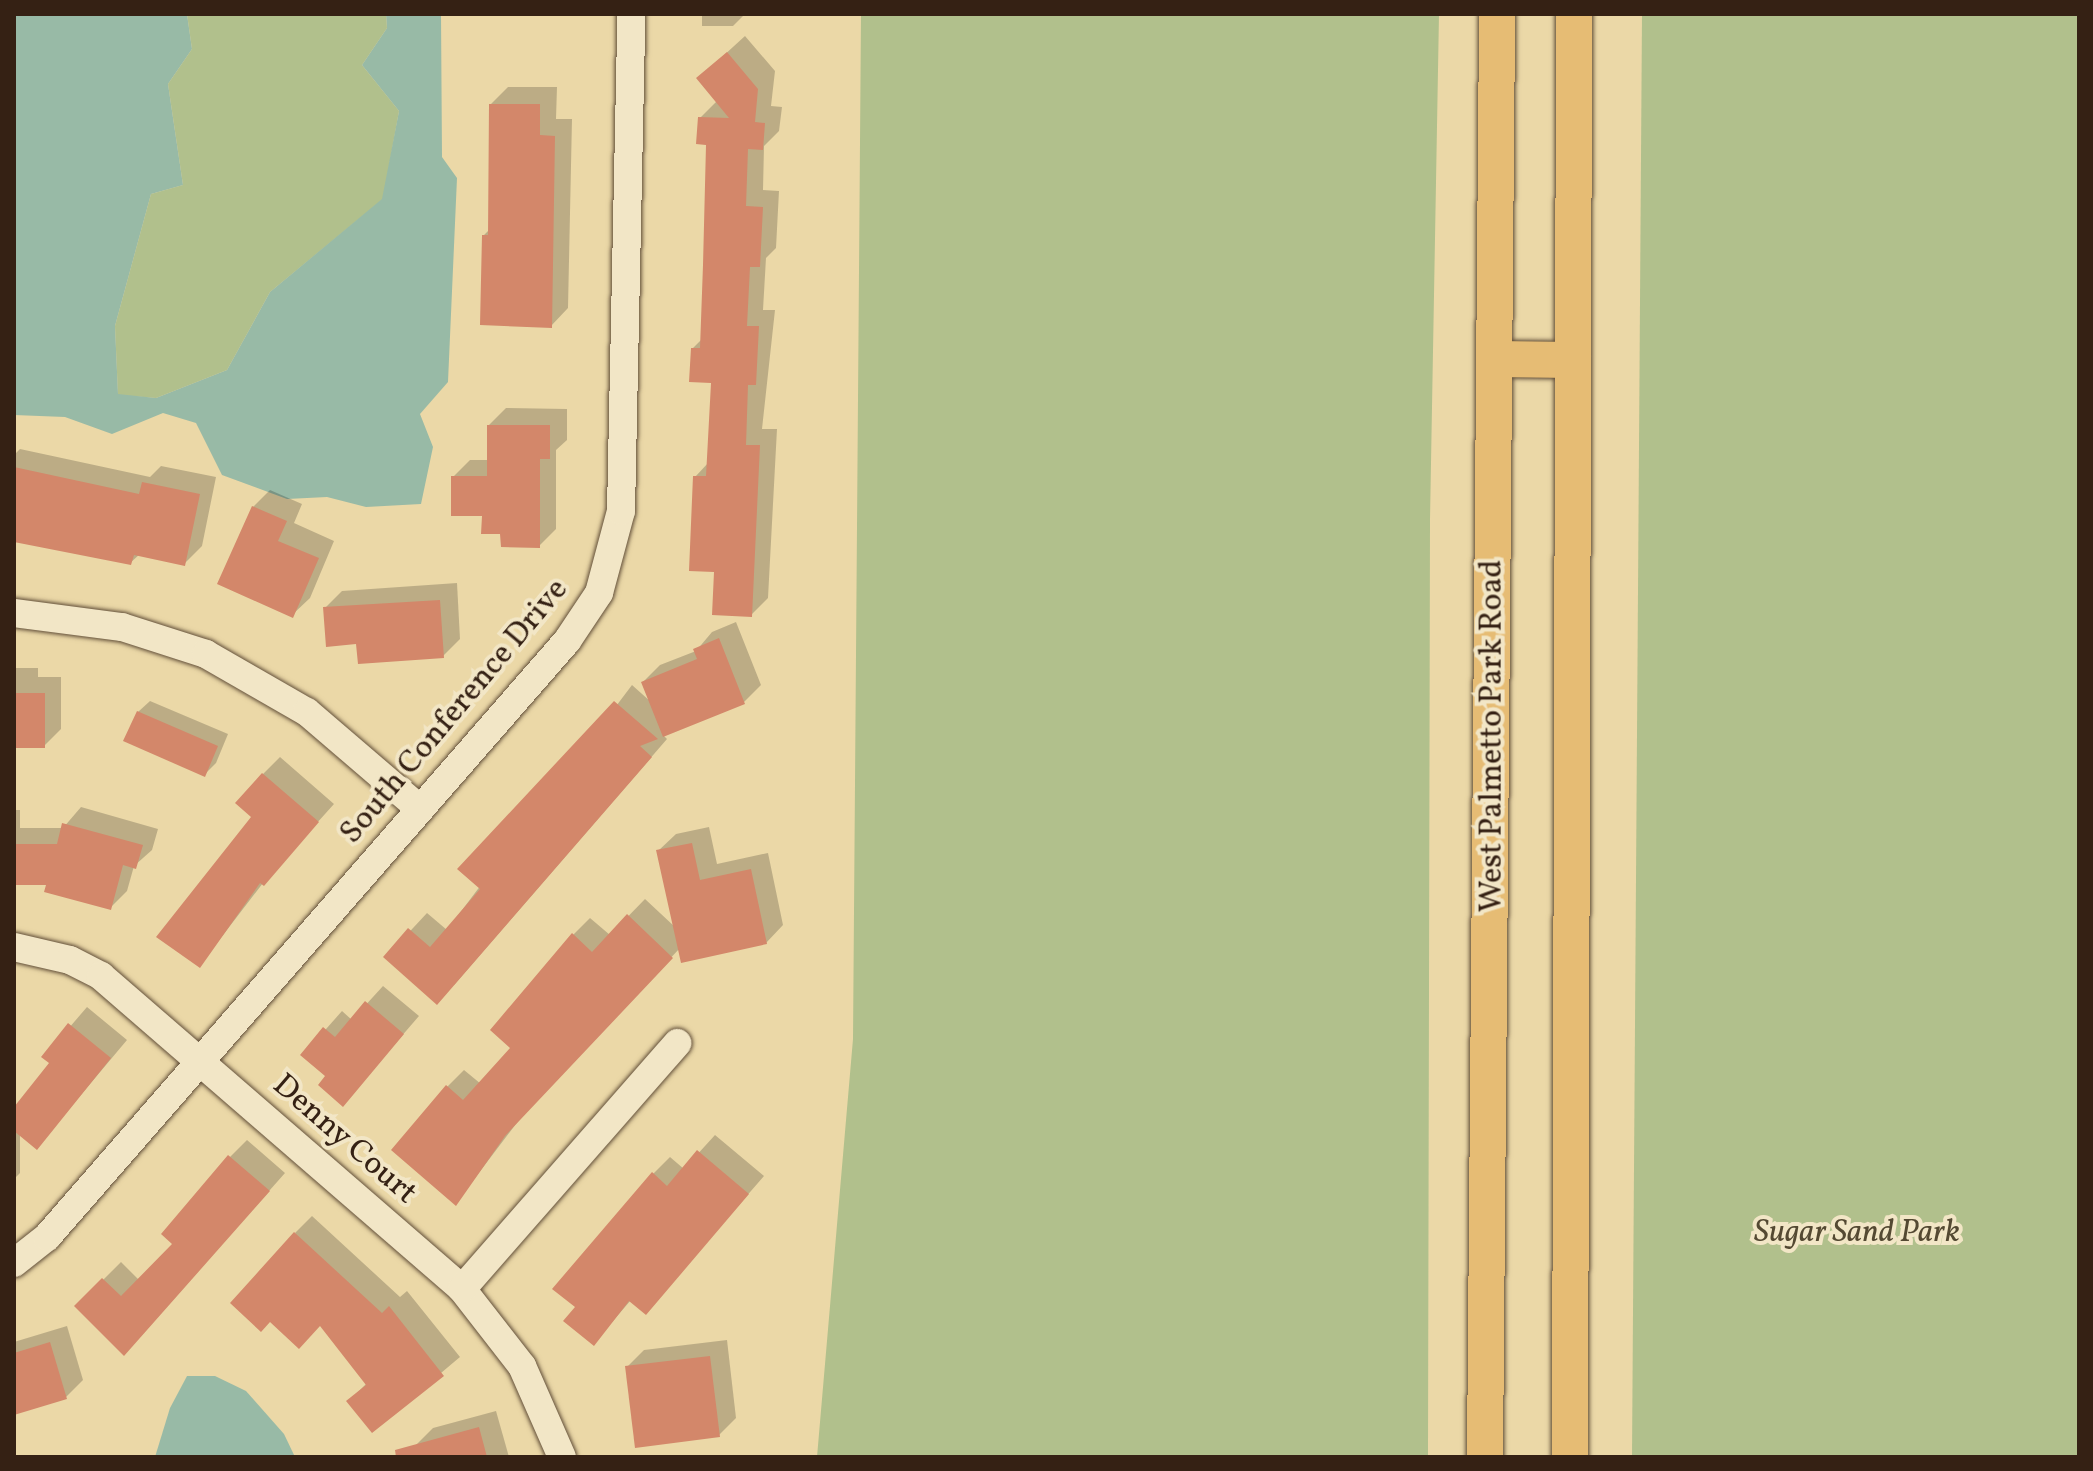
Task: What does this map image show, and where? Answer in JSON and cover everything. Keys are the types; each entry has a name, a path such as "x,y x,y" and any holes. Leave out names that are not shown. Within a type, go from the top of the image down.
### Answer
{"main road":[{"name":"West Palmetto Park Road","path":"1485,1457 1497,14"},
{"path":"1570,1457 1574,14"},
{"path":"1495,359 1573,360"}],"street":[{"name":"South Conference Drive","path":"14,1263 47,1237 567,641 610,567 621,511 631,14"},
{"path":"14,613 122,627 206,654 307,712 420,809"},
{"name":"Denny Court","path":"14,947 70,960 101,976 462,1289 522,1366 562,1457"},
{"path":"462,1289 677,1043"}],"green space":[{"path":"187,14 386,14 387,28 362,65 399,111 383,199 270,292 227,370 156,398 118,395 115,326 151,194 183,185 168,84 192,49"},
{"path":"861,14 1439,14 1430,520 1428,1457 817,1457 853,1039"},
{"name":"Sugar Sand Park","path":"1642,14 2079,14 2079,1457 1632,1457"}],"shaded area":[{"path":"14,14 187,14 192,49 168,84 183,185 151,194 115,326 118,394 156,398 227,370 270,292 382,199 399,111 362,65 387,28 386,14 441,14 442,157 457,178 448,382 420,414 433,447 421,504 366,507 327,497 287,499 222,475 196,423 163,413 112,434 65,417 14,415"},
{"path":"187,1376 215,1376 246,1391 284,1434 295,1457 155,1457 170,1408"}],"building":[{"path":"727,52 758,89 755,122 765,123 763,150 748,149 746,206 763,207 760,267 750,267 747,326 759,326 756,385 748,385 746,445 760,445 752,617 712,615 714,572 689,571 693,476 706,476 711,383 689,382 691,348 700,348 703,265 706,145 696,144 698,117 729,118 696,78"},
{"path":"489,104 540,104 540,135 555,136 552,328 480,325 482,235 488,235"},
{"path":"487,425 550,425 550,459 540,459 540,548 501,547 500,534 481,534 482,516 451,516 451,476 487,476"},
{"path":"14,467 139,494 142,482 200,494 185,566 134,555 131,565 14,542"},
{"path":"252,506 287,521 278,541 319,558 293,618 217,584"},
{"path":"440,600 444,658 358,664 356,644 326,647 323,607"},
{"path":"719,638 745,704 663,737 641,682 697,659 693,649"},
{"path":"14,693 45,693 45,748 14,748"},
{"path":"614,701 658,739 640,746 652,757 437,1005 383,957 408,928 430,947 480,889 457,869"},
{"path":"137,711 218,746 205,777 123,741"},
{"path":"262,773 319,822 264,886 260,883 200,968 156,937 251,817 235,803"},
{"path":"62,823 143,845 136,869 123,865 111,910 44,892 46,885 14,885 14,844 57,844"},
{"path":"692,843 700,880 751,869 767,944 681,963 656,850"},
{"path":"627,914 673,958 505,1136 456,1206 391,1150 446,1085 463,1100 510,1048 490,1030 572,933 592,952"},
{"path":"365,1001 404,1034 343,1107 318,1085 325,1076 300,1055 323,1027 335,1037"},
{"path":"68,1023 111,1058 37,1150 14,1131 14,1107 49,1063 41,1057"},
{"path":"697,1150 749,1194 646,1315 629,1301 594,1346 563,1321 575,1307 552,1289 652,1172 667,1186"},
{"path":"228,1155 270,1191 124,1356 74,1306 102,1278 121,1296 172,1244 161,1234"},
{"path":"294,1232 382,1313 389,1306 444,1376 372,1433 346,1401 366,1385 320,1326 299,1349 270,1322 261,1332 230,1303"},
{"path":"50,1342 67,1399 14,1415 14,1353"},
{"path":"710,1356 720,1437 635,1448 625,1366"},
{"path":"479,1427 487,1457 396,1457 395,1450"}]}
